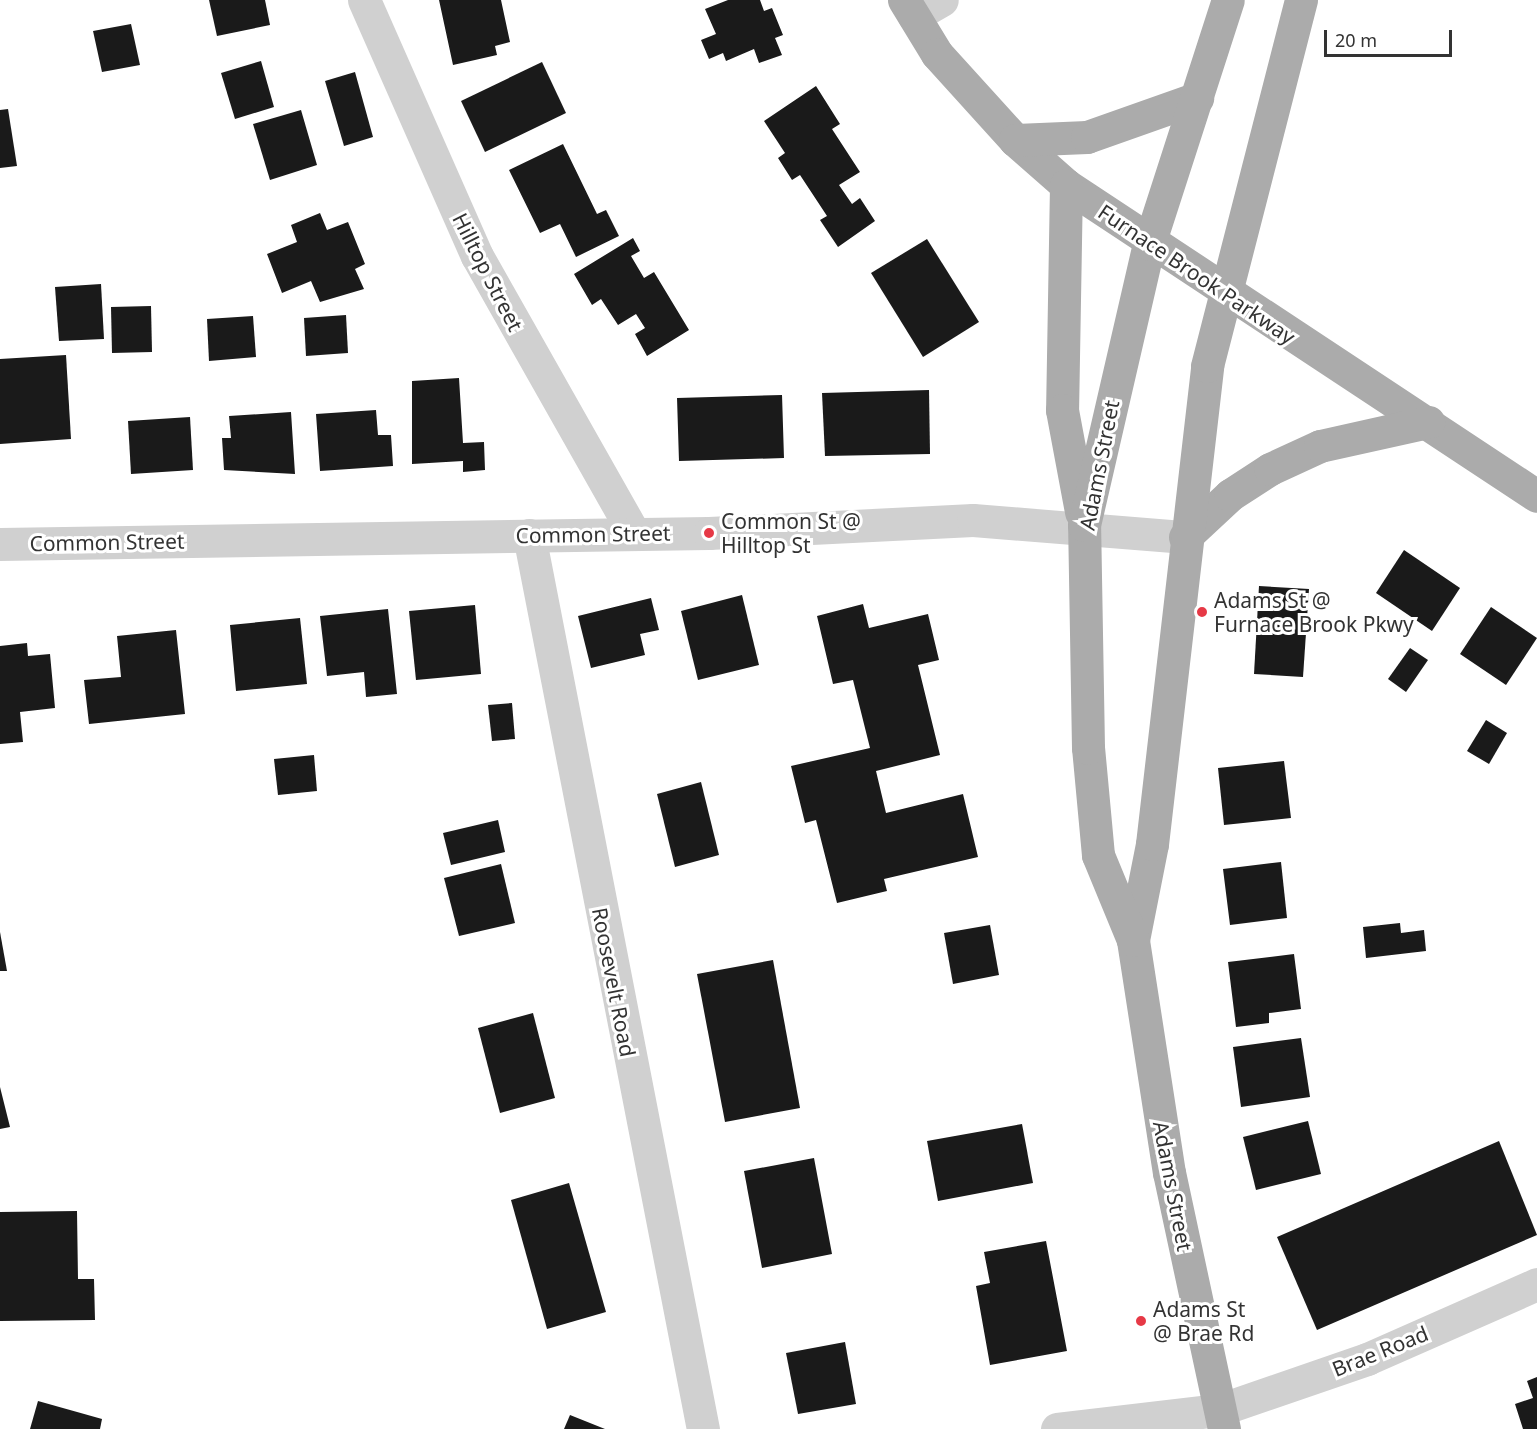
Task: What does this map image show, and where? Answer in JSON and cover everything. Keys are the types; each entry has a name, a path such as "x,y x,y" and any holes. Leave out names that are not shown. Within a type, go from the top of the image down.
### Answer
{"main road":[{"name":"Adams Street","path":"1222,1419 1168,1173 1132,940 1098,855 1088,748 1084,525 1149,244 1228,0"},
{"name":"Adams Street","path":"1132,940 1152,844 1185,537 1207,366 1300,0"},
{"name":"Furnace Brook Parkway","path":"909,8 937,54 1015,140 1066,184 1149,244 1428,422 1537,496"},
{"path":"1015,140 1087,137 1197,98"},
{"path":"1066,184 1062,410 1084,525"},
{"path":"1185,537 1230,495 1270,469 1320,446 1428,422"}],"street":[{"name":"Hilltop Street","path":"364,0 477,256 633,532"},
{"path":"909,8 942,0"},
{"name":"Common Street","path":"0,544 529,535 973,520 1084,525 1185,537"},
{"name":"Roosevelt Road","path":"529,535 703,1429"},
{"name":"Brae Road","path":"1057,1429 1222,1419 1367,1359 1537,1284"}],"building":[{"path":"209,0 265,0 270,25 217,36"},
{"path":"439,0 501,0 510,42 495,46 497,55 453,65"},
{"path":"728,0 760,0 764,11 772,8 783,35 775,38 782,55 759,63 754,49 726,61 723,53 709,59 701,40 716,34 705,9"},
{"path":"131,24 140,65 102,72 93,31"},
{"path":"261,61 274,107 235,119 221,73"},
{"path":"542,62 566,113 485,152 461,101"},
{"path":"355,72 373,137 344,146 325,81"},
{"path":"816,86 840,124 832,129 860,172 839,185 852,204 860,198 875,221 838,247 820,220 827,216 800,175 792,180 778,158 785,153 764,121"},
{"path":"8,109 17,166 0,168 0,110"},
{"path":"301,110 317,165 270,180 253,124"},
{"path":"563,144 597,214 606,210 619,236 576,257 560,224 540,233 509,170"},
{"path":"320,213 327,230 348,222 365,264 355,269 364,289 320,302 311,281 282,293 267,254 297,242 291,225"},
{"path":"633,238 640,251 631,256 644,278 654,272 689,330 647,356 635,334 645,328 636,314 618,325 601,299 592,305 574,274"},
{"path":"927,239 979,322 923,357 871,273"},
{"path":"101,284 104,339 59,341 55,287"},
{"path":"151,306 152,352 112,353 111,307"},
{"path":"346,315 348,353 306,356 304,318"},
{"path":"253,316 256,357 209,361 207,319"},
{"path":"66,355 71,439 0,444 0,359"},
{"path":"459,378 463,443 484,442 485,470 463,472 463,461 412,464 412,381"},
{"path":"929,390 930,454 825,456 822,393"},
{"path":"782,395 784,458 679,461 677,398"},
{"path":"376,410 378,435 391,435 393,466 320,471 316,414"},
{"path":"291,412 295,474 224,470 222,438 231,438 229,416"},
{"path":"190,417 193,470 131,474 128,421"},
{"path":"1404,550 1460,588 1432,631 1376,593"},
{"path":"1259,586 1309,589 1303,677 1254,674"},
{"path":"742,595 759,665 698,680 681,611"},
{"path":"651,598 659,630 640,634 645,655 591,668 578,616"},
{"path":"863,604 869,628 928,614 939,660 918,665 940,755 876,771 886,813 963,794 978,857 884,879 887,891 837,903 816,820 805,823 791,766 870,748 853,680 833,684 817,616"},
{"path":"475,605 481,674 416,680 409,611"},
{"path":"1491,607 1537,638 1506,685 1460,654"},
{"path":"388,609 397,694 366,697 364,672 327,676 320,616"},
{"path":"300,618 307,684 236,691 230,625"},
{"path":"176,630 185,714 89,724 84,680 121,677 117,636"},
{"path":"27,643 28,656 50,654 55,708 20,712 23,742 0,744 0,646"},
{"path":"1410,648 1428,660 1406,692 1388,679"},
{"path":"512,703 515,739 492,741 488,705"},
{"path":"1486,720 1507,733 1489,764 1467,751"},
{"path":"314,755 317,791 278,795 274,759"},
{"path":"1284,761 1291,818 1224,825 1218,768"},
{"path":"701,782 719,855 675,867 657,794"},
{"path":"498,820 505,852 451,865 443,833"},
{"path":"1281,862 1287,918 1230,925 1223,869"},
{"path":"501,864 515,923 459,936 444,878"},
{"path":"1400,923 1401,933 1424,930 1426,951 1366,958 1363,927"},
{"path":"990,925 999,975 953,984 944,933"},
{"path":"0,932 7,971 0,971"},
{"path":"1294,954 1301,1009 1269,1013 1269,1023 1236,1027 1228,962"},
{"path":"773,960 800,1108 725,1122 697,974"},
{"path":"533,1013 555,1098 500,1113 478,1028"},
{"path":"1301,1038 1310,1097 1241,1107 1233,1047"},
{"path":"0,1087 10,1127 0,1129"},
{"path":"1308,1121 1321,1174 1256,1190 1243,1137"},
{"path":"1022,1124 1033,1183 938,1201 927,1141"},
{"path":"1499,1141 1537,1235 1317,1330 1277,1237"},
{"path":"814,1158 832,1254 762,1268 744,1171"},
{"path":"569,1183 606,1312 547,1329 511,1200"},
{"path":"77,1211 78,1279 94,1279 95,1320 0,1321 0,1212"},
{"path":"1046,1241 1067,1351 990,1365 976,1286 990,1283 984,1252"},
{"path":"845,1342 856,1404 798,1414 786,1353"},
{"path":"1537,1377 1537,1429 1523,1429 1515,1404 1533,1398 1527,1381"},
{"path":"38,1401 102,1419 100,1429 30,1429"},
{"path":"570,1415 605,1429 564,1429"}],"place":[{"name":"Common St @ Hilltop St","path":"709,533"},
{"name":"Adams St @ Furnace Brook Pkwy","path":"1202,612"},
{"name":"Adams St @ Brae Rd","path":"1141,1321"}]}
